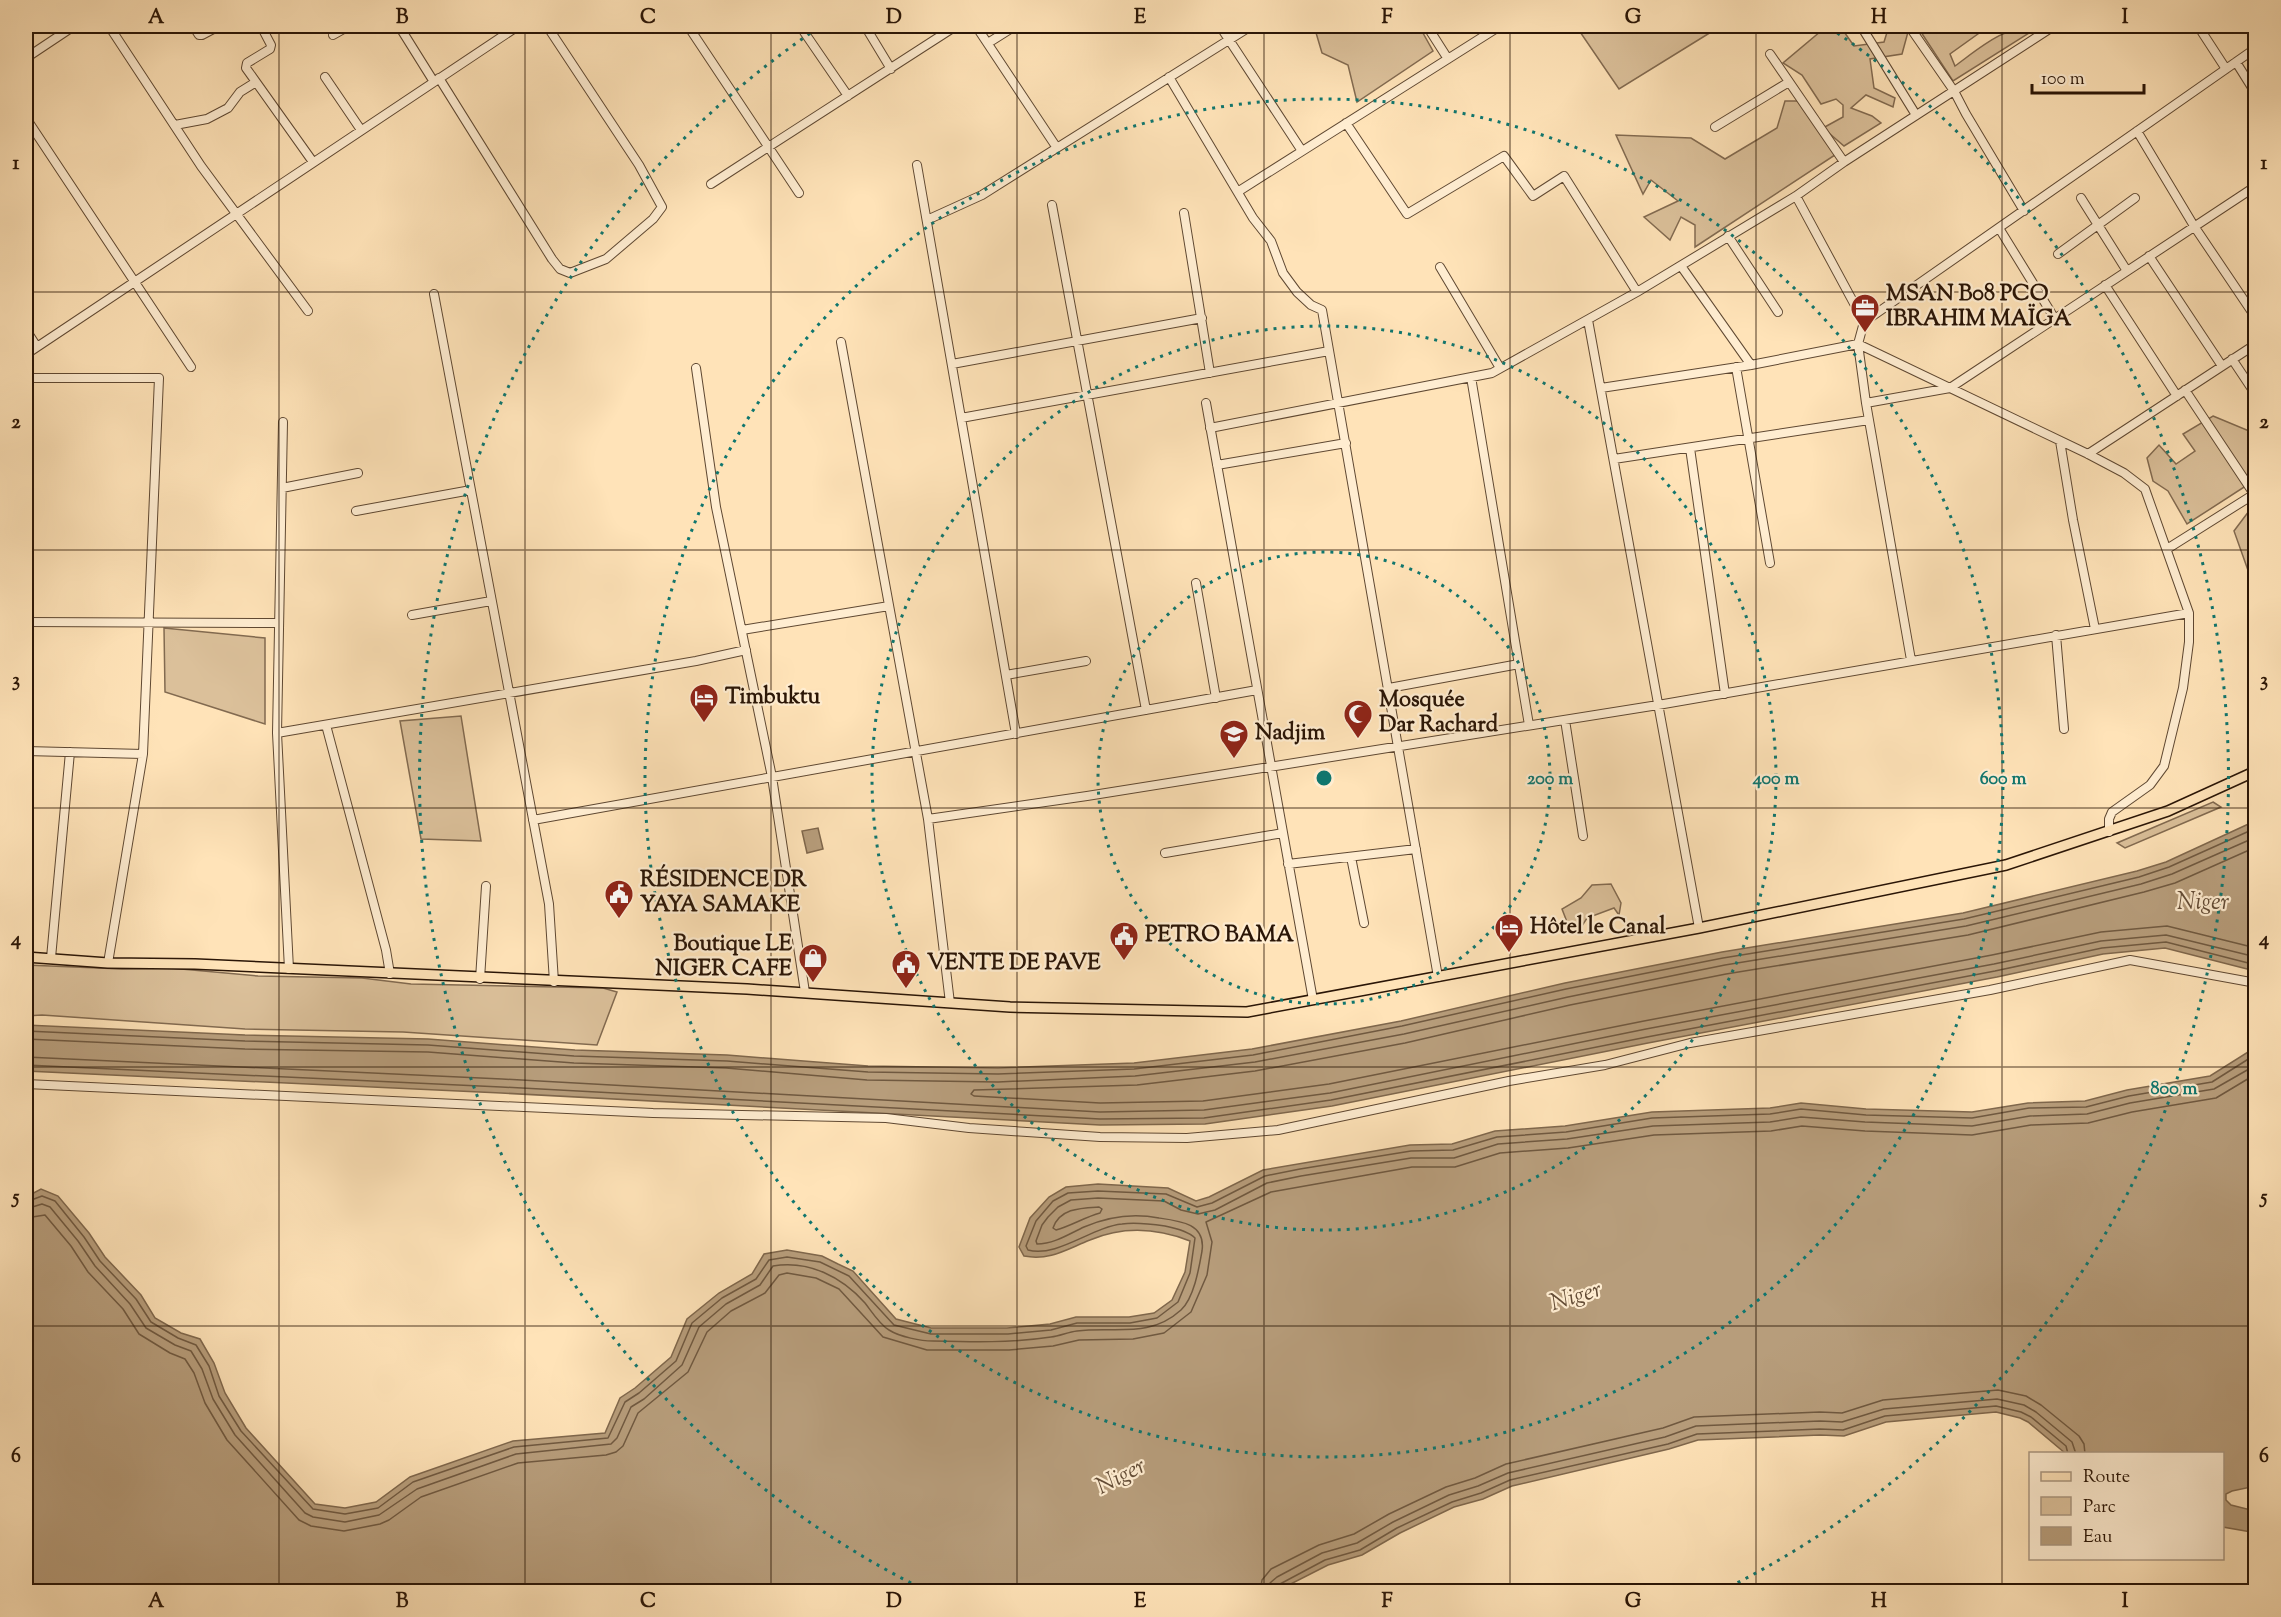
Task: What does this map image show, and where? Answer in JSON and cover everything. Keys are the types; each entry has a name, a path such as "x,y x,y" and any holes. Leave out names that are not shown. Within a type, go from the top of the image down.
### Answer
{"main road":[{"path":"26,957 108,963 805,992 1031,1008 1247,1012 1699,928 2006,865 2168,812 2256,771"}],"street":[{"path":"26,58 70,26"},
{"path":"109,26 201,166 308,310"},
{"path":"193,26 199,35 219,26"},
{"path":"261,26 271,45 270,49 247,63 246,68 313,162"},
{"path":"333,35 349,26"},
{"path":"399,26 552,259 560,269 570,273 606,259 653,219 662,207 639,165 547,26"},
{"path":"26,486 27,353 519,26"},
{"path":"688,26 798,193"},
{"path":"801,26 848,96"},
{"path":"865,26 891,69"},
{"path":"711,184 956,26"},
{"path":"976,26 1057,148"},
{"path":"988,43 1016,26"},
{"path":"1220,26 1302,151"},
{"path":"927,220 982,195 1251,26"},
{"path":"1426,26 1448,59"},
{"path":"1239,191 1500,26"},
{"path":"1861,26 1916,116"},
{"path":"1910,26 1954,91 2025,211"},
{"path":"1210,428 1492,373 1637,292 1796,196 1844,162 2054,26"},
{"path":"2198,26 2226,69"},
{"path":"1911,660 1866,403 1858,344 1864,322 2256,48"},
{"path":"1770,54 1844,162"},
{"path":"2236,62 2256,94"},
{"path":"325,77 361,130"},
{"path":"1169,77 1253,218 1271,242 1283,273 1297,292 1311,305 1322,310 1438,977"},
{"path":"175,126 207,119 228,108 240,92 256,82"},
{"path":"1715,127 1790,82"},
{"path":"26,118 191,367"},
{"path":"1346,123 1407,214 1504,156 1533,195 1564,176 1637,292"},
{"path":"2137,131 2194,226 2256,318"},
{"path":"917,165 1016,734"},
{"path":"1866,403 1950,388 2256,186"},
{"path":"1796,196 1864,322"},
{"path":"2081,198 2127,271"},
{"path":"2058,254 2135,198"},
{"path":"1052,205 1146,710"},
{"path":"1184,213 1210,373"},
{"path":"1999,228 2055,319"},
{"path":"1728,236 1778,312"},
{"path":"2149,256 2222,366"},
{"path":"1681,266 1751,365"},
{"path":"1440,267 1500,368"},
{"path":"2105,285 2176,396"},
{"path":"434,294 549,904 554,982"},
{"path":"952,364 1202,318"},
{"path":"1588,320 1699,928"},
{"path":"26,330 37,347"},
{"path":"841,342 928,819 950,1003"},
{"path":"1601,388 1751,365 1858,344 2088,454 2124,473 2145,489 2189,613 2189,642 2183,688 2164,766 2150,784 2112,812 2109,819 2109,832"},
{"path":"2088,454 2256,344"},
{"path":"961,418 1329,351"},
{"path":"2232,359 2256,395"},
{"path":"1736,367 1770,564"},
{"path":"696,368 716,507 772,777 805,992"},
{"path":"1471,377 1529,725"},
{"path":"26,378 159,378 143,754 108,963"},
{"path":"2168,549 2255,494 2185,390"},
{"path":"1206,403 1313,1000"},
{"path":"1614,459 1869,420"},
{"path":"283,422 278,733 289,969"},
{"path":"2060,441 2095,629"},
{"path":"1217,465 1346,443"},
{"path":"1690,448 1725,694"},
{"path":"282,488 358,474"},
{"path":"356,511 471,490"},
{"path":"1196,583 1216,698"},
{"path":"412,615 491,601"},
{"path":"742,630 889,606"},
{"path":"928,819 1087,796 1658,705 2189,613"},
{"path":"26,622 279,623"},
{"path":"2056,635 2064,729"},
{"path":"278,733 696,661 746,650"},
{"path":"1006,675 1086,661"},
{"path":"1389,688 1519,664"},
{"path":"533,820 1257,690"},
{"path":"1565,720 1583,836"},
{"path":"326,724 386,950 390,974"},
{"path":"26,751 143,754"},
{"path":"51,958 70,752"},
{"path":"1165,853 1283,833"},
{"path":"1288,864 1416,849"},
{"path":"1351,857 1364,923"},
{"path":"480,979 486,886"},
{"path":"26,1084 653,1113 886,1118 969,1128 1100,1137 1187,1138 1278,1130 1509,1081 1605,1065 1690,1043 1990,990 2130,960 2256,983"}],"green space":[{"path":"1314,26 1419,26 1433,51 1357,102 1348,65 1322,53"},
{"path":"1576,26 1713,26 1716,29 1619,89"},
{"path":"1827,26 1840,26 1854,46 1884,42 1889,26 1904,26 1908,32 1902,54 1870,59 1874,88 1895,98 1893,107 1866,95 1851,108 1872,116 1881,123 1844,146 1823,128 1843,117 1843,105 1836,99 1821,104 1802,75 1783,63"},
{"path":"1917,26 1989,26 1950,54 1955,66 1994,38 2016,29 2040,26 1953,81"},
{"path":"1785,101 1801,101 1838,153 1695,247 1695,225 1681,217 1670,240 1644,217 1678,201 1651,180 1643,194 1616,135 1691,138 1725,159 1777,128"},
{"path":"2213,416 2254,433 2255,480 2187,524 2168,491 2153,481 2147,458 2159,445 2176,464 2195,451 2183,434"},
{"path":"2255,503 2255,590 2234,531"},
{"path":"164,628 265,638 265,724 165,692"},
{"path":"461,716 481,841 421,839 400,721"},
{"path":"2213,802 2221,807 2125,848 2117,843"},
{"path":"1611,884 1621,903 1619,915 1614,908 1587,918 1580,929 1569,927 1562,909 1581,898 1592,885"},
{"path":"26,965 122,969 170,968 258,976 362,978 411,984 603,988 617,992 597,1045 403,1032 245,1029 42,1015 26,1016"}],"water":[{"name":"Niger","path":"2255,821 2255,971 2165,948 2103,954 1997,977 1332,1106 1205,1124 1100,1125 501,1093 26,1071 26,1025 245,1035 428,1039 575,1050 727,1055 868,1066 998,1068 1134,1063 1252,1049 1401,1021 1565,983 1722,952 1963,913 2166,862"},
{"path":"818,828 823,849 807,853 802,831"},
{"path":"2248,1052 2255,1052 2256,1486 2226,1494 2226,1500 2231,1505 2255,1511 2255,1528 2251,1532 2224,1527 2224,1452 2064,1452 2028,1422 1996,1412 1886,1422 1844,1436 1698,1440 1512,1486 1483,1499 1454,1507 1400,1533 1362,1555 1328,1565 1277,1591 26,1591 26,1197 41,1189 58,1196 89,1233 105,1257 141,1295 155,1318 181,1333 200,1339 214,1363 225,1393 246,1428 315,1504 345,1508 376,1502 410,1477 513,1441 605,1433 620,1398 671,1357 687,1319 719,1293 752,1274 764,1254 787,1250 822,1256 853,1271 896,1319 931,1328 1007,1328 1050,1324 1076,1317 1129,1317 1154,1313 1172,1300 1185,1272 1190,1241 1153,1231 1115,1232 1050,1256 1024,1256 1019,1247 1030,1218 1049,1197 1066,1187 1098,1184 1168,1188 1196,1201 1209,1197 1263,1170 1410,1145 1452,1144 1495,1131 1565,1126 1652,1112 1770,1108 1801,1103 1866,1109 1972,1112 2028,1103 2085,1101 2127,1090 2210,1076"}],"place":[{"name":"MSAN B08 PCO IBRAHIM MAÏGA","path":"1865,334"},
{"name":"Timbuktu","path":"704,724"},
{"name":"Mosquée Dar Rachard","path":"1358,740"},
{"name":"Nadjim","path":"1234,760"},
{"name":"RÉSIDENCE DR YAYA SAMAKE","path":"619,920"},
{"name":"Hôtel le Canal","path":"1509,954"},
{"name":"PETRO BAMA","path":"1124,962"},
{"name":"Boutique LE NIGER CAFE","path":"813,984"},
{"name":"VENTE DE PAVE","path":"906,990"}]}
